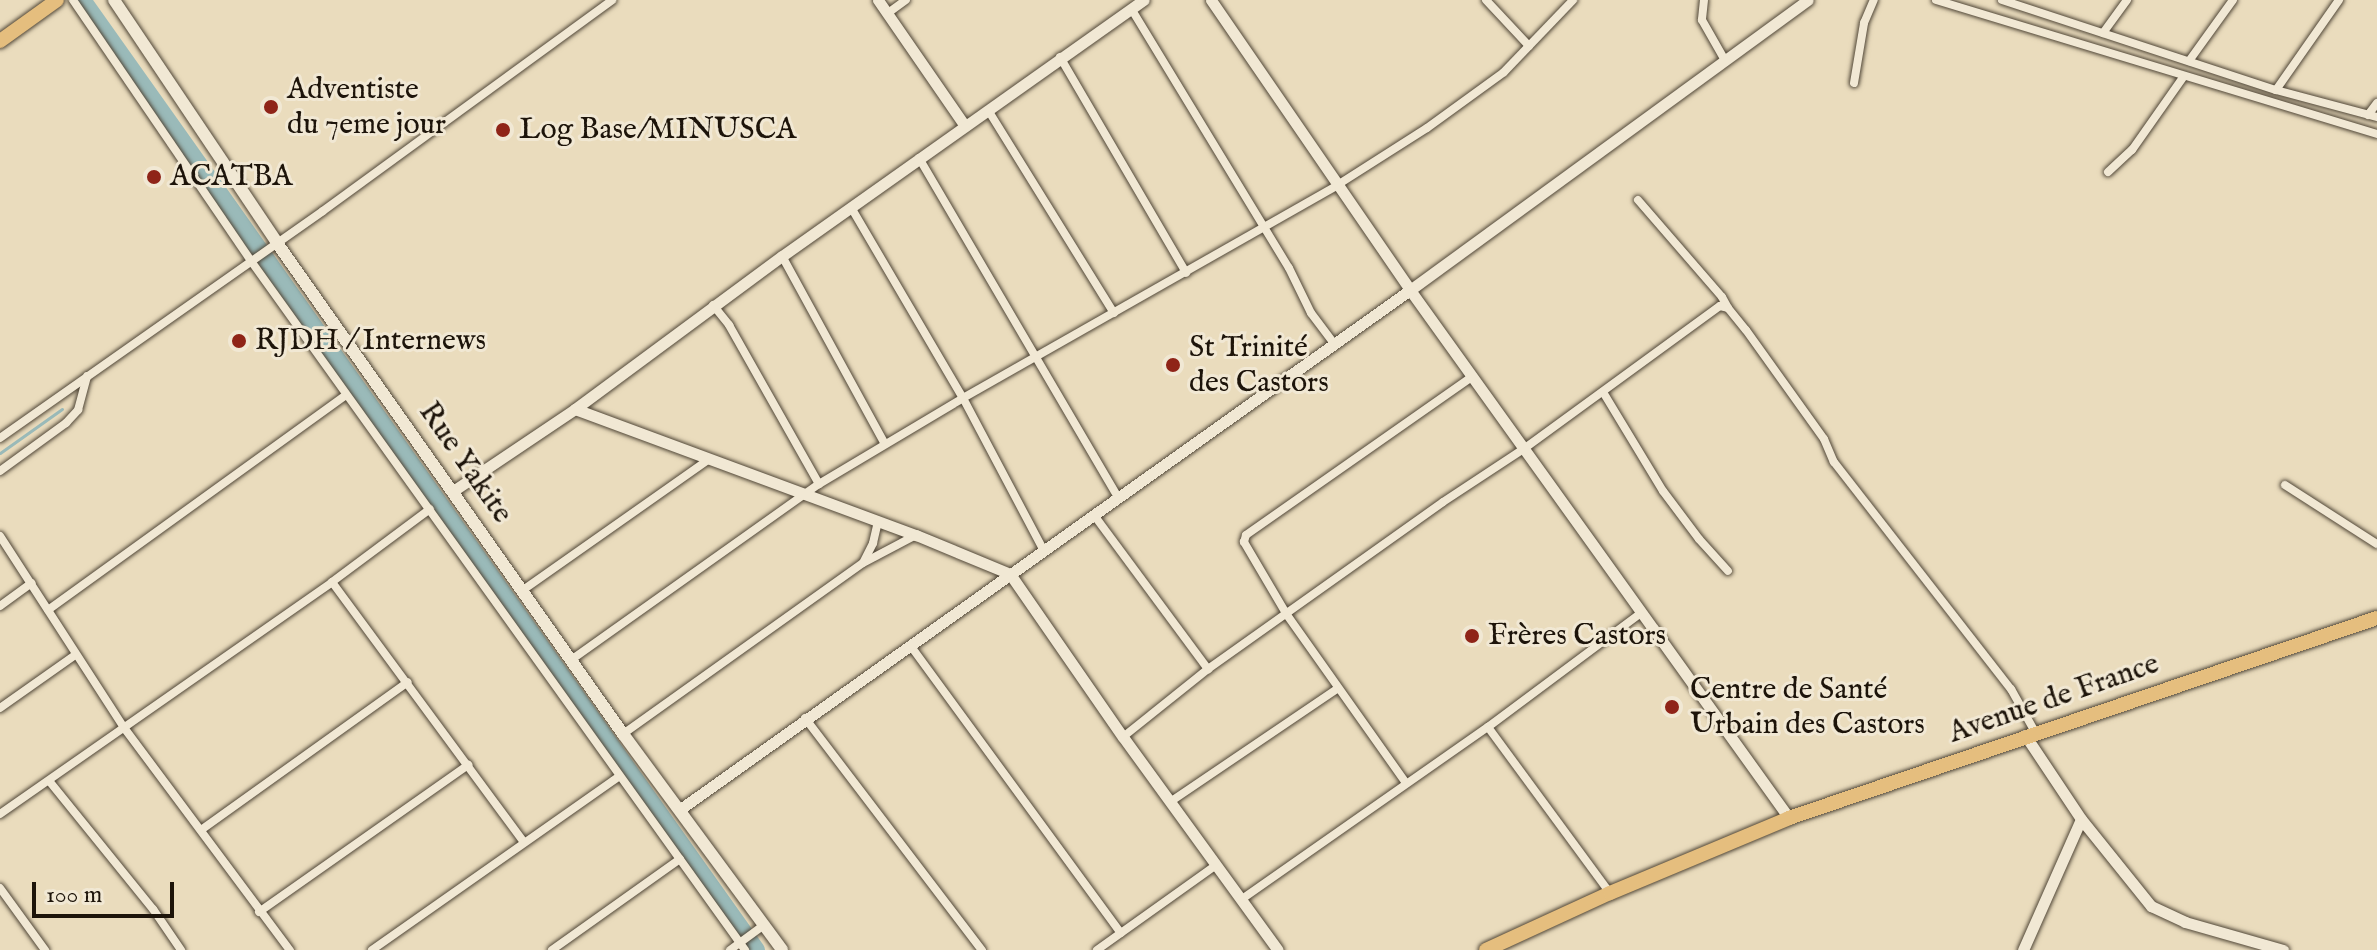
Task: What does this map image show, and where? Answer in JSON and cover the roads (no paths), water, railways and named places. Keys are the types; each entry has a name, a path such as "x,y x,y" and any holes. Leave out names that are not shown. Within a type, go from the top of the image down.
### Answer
{"main road":[{"path":"0,41 57,0"},
{"name":"Rue Yakite","path":"114,0 277,243 623,734 782,950"},
{"name":"Avenue de France","path":"1486,950 1610,893 1789,818 2030,733 2377,618"}],"street":[{"path":"73,0 251,261 742,946"},
{"path":"0,438 277,243 612,0"},
{"path":"878,0 965,126"},
{"path":"888,13 906,0"},
{"path":"453,491 575,409 713,305 1144,0"},
{"path":"1211,0 1410,290 1789,818"},
{"path":"1486,0 1529,46"},
{"path":"571,660 819,484 963,398 1339,184 1468,101 1529,46 1573,0"},
{"path":"1704,0 1702,20 1726,62"},
{"path":"679,810 1410,290 1807,0"},
{"path":"1854,83 1864,23 1874,0"},
{"path":"1936,0 2377,134"},
{"path":"2002,0 2022,3 2276,90 2373,116 2377,103"},
{"path":"2103,33 2127,0"},
{"path":"2189,61 2233,0"},
{"path":"2276,90 2339,0"},
{"path":"1132,10 1263,225 1311,313 1334,344"},
{"path":"1060,57 1186,273"},
{"path":"2108,172 2132,150 2184,76"},
{"path":"988,110 1114,313"},
{"path":"919,158 1118,497"},
{"path":"1638,200 1722,297 1824,439 1834,462 2011,689 2030,733 2081,819 2151,906 2160,913 2283,950"},
{"path":"852,209 963,398 1043,549"},
{"path":"782,256 885,444"},
{"path":"713,305 729,325 819,484"},
{"path":"1123,737 1208,669 1443,502 1525,448 1712,309 1720,306 1728,308"},
{"path":"0,471 66,423 78,410 87,376"},
{"path":"1406,783 1287,615 1247,548 1246,535 1473,376"},
{"path":"1603,392 1663,491 1728,571"},
{"path":"48,610 346,395"},
{"path":"575,409 916,535 1010,574 1123,737 1278,950"},
{"path":"523,590 708,460"},
{"path":"2285,485 2377,544"},
{"path":"0,814 125,729 430,509"},
{"path":"1094,515 1208,669"},
{"path":"863,563 873,543 878,521"},
{"path":"623,734 863,563 916,535"},
{"path":"0,536 125,729 290,950"},
{"path":"332,582 524,842"},
{"path":"0,606 32,583"},
{"path":"1242,899 1488,727 1641,613"},
{"path":"910,645 1121,933"},
{"path":"0,708 75,655"},
{"path":"201,830 408,682"},
{"path":"1170,802 1337,689"},
{"path":"805,718 982,950"},
{"path":"1488,727 1610,893"},
{"path":"259,912 468,765"},
{"path":"372,950 618,777"},
{"path":"50,782 153,909 181,950"},
{"path":"2023,950 2081,819"},
{"path":"552,950 680,859"},
{"path":"1097,950 1216,865"},
{"path":"0,889 45,950"},
{"path":"730,950 742,946 764,925"}],"waterway":[{"path":"82,0 756,950"},
{"path":"0,453 62,409"}],"place":[{"name":"Adventiste du 7eme jour","path":"271,107"},
{"name":"Log Base/MINUSCA","path":"503,130"},
{"name":"ACATBA","path":"154,177"},
{"name":"RJDH / Internews","path":"239,341"},
{"name":"St Trinité des Castors","path":"1173,365"},
{"name":"Frères Castors","path":"1472,636"},
{"name":"Centre de Santé Urbain des Castors","path":"1672,707"}]}
